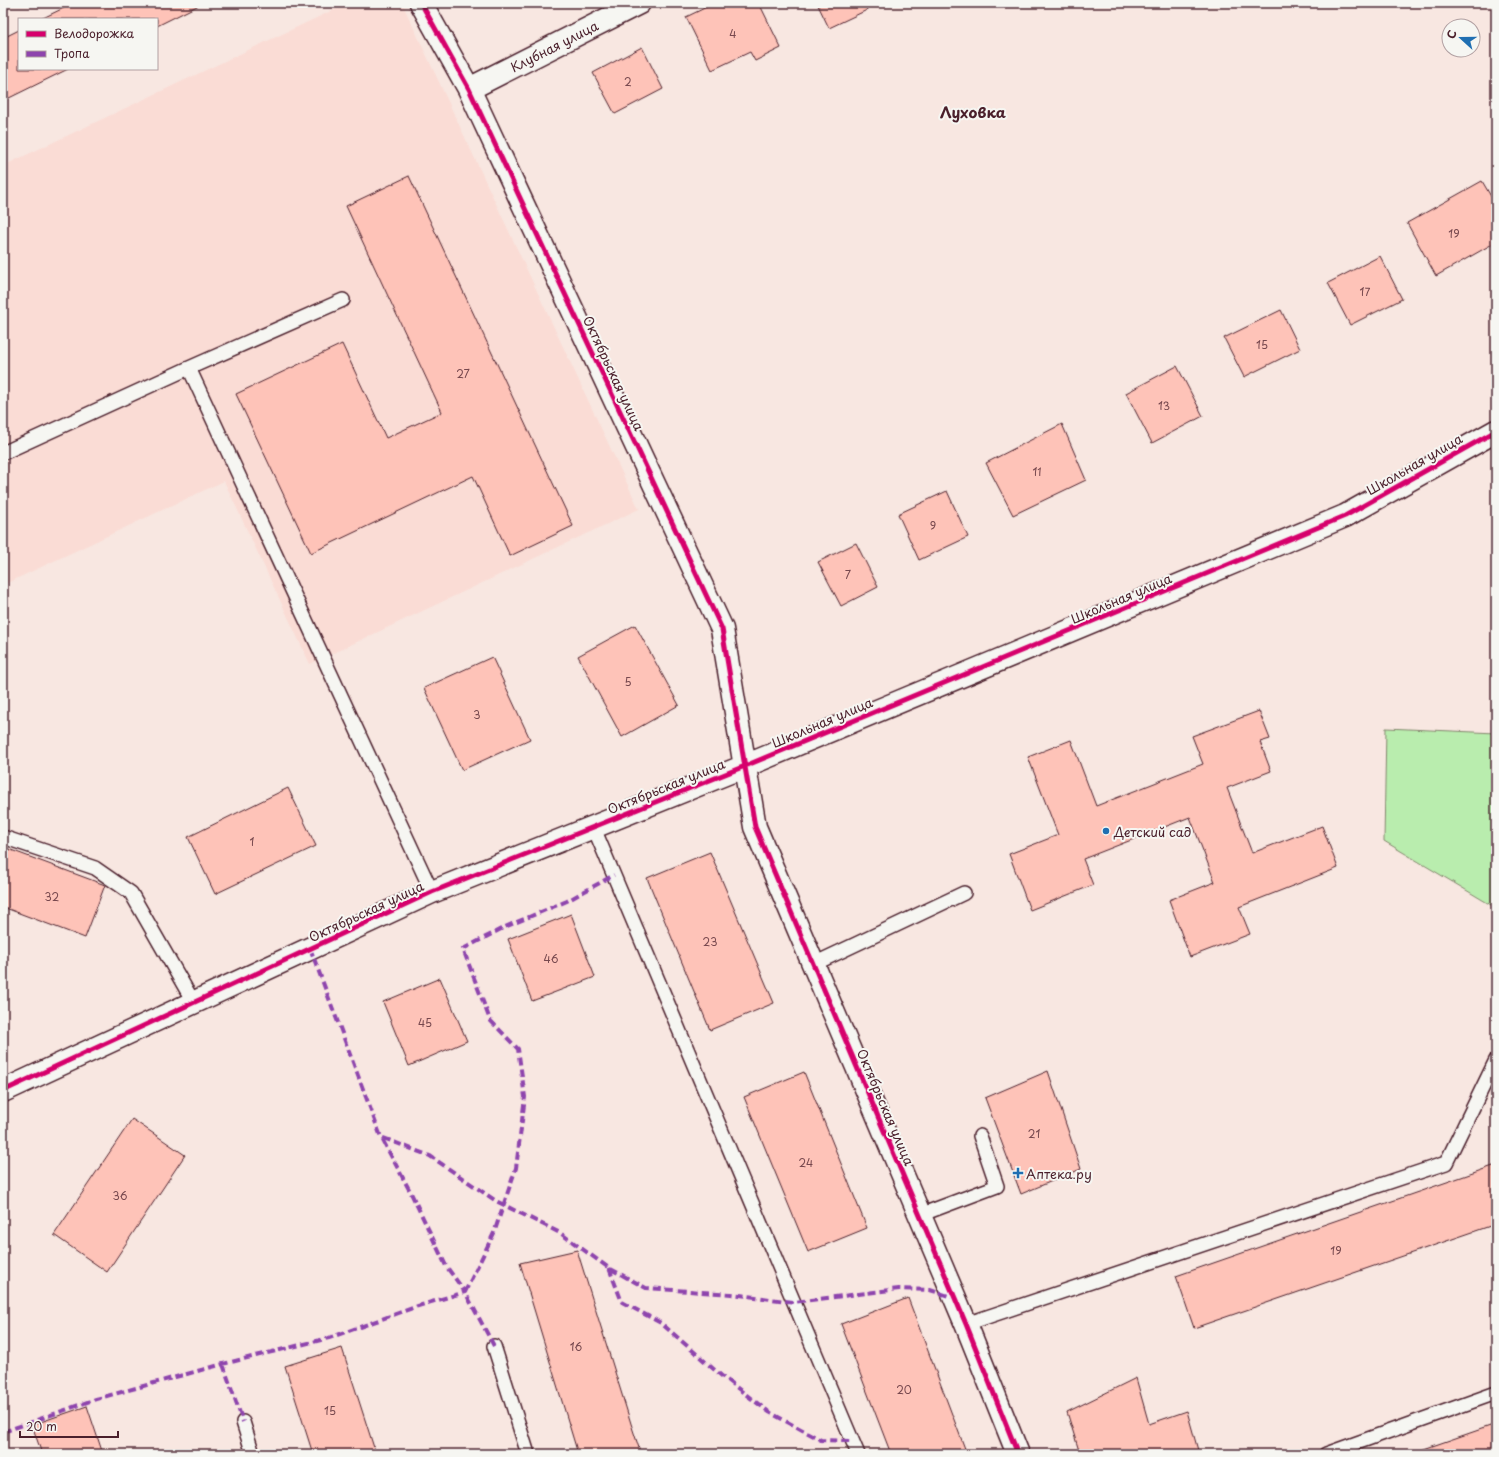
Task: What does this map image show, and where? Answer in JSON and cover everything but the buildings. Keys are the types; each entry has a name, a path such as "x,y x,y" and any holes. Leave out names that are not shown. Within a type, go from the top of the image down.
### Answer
{"street":[{"name":"Октябрьская улица","path":"421,3 469,90 722,628 755,826 966,1324 1018,1454"},
{"name":"Клубная улица","path":"469,90 639,3"},
{"name":"Школьная улица","path":"745,766 1345,516 1496,431"},
{"name":"Октябрьская улица","path":"3,1091 432,892 745,766"}],"lane":[{"path":"3,452 343,300"},
{"path":"188,368 432,892"},
{"path":"593,826 858,1454"},
{"path":"3,836 95,868 131,893 194,1003"},
{"path":"814,964 964,893"},
{"path":"966,1324 1446,1163 1496,1060"},
{"path":"920,1215 997,1186 980,1136"},
{"path":"494,1346 528,1454"},
{"path":"1326,1454 1496,1392"},
{"path":"243,1422 253,1454"}],"shaded area":[{"path":"348,3 402,3 639,509 310,664 224,481 3,585 3,166"}],"green space":[{"path":"1386,728 1496,733 1496,908 1384,841"}],"marked path":[{"path":"494,1346 465,1292 494,1233 516,1168 525,1097 518,1049 490,1020 463,949 505,927 567,901 614,875"},
{"path":"310,948 381,1137 430,1156 496,1201 560,1233 609,1268 646,1288 731,1294 794,1302 899,1289 930,1290 955,1298"},
{"path":"3,1432 96,1399 223,1364 329,1338 418,1306 465,1292 446,1266 411,1193 381,1137"},
{"path":"609,1268 622,1302 661,1323 724,1378 769,1412 821,1440 853,1441"},
{"path":"223,1364 243,1422"}],"cycle path":[{"path":"421,3 469,89 722,629 755,827 966,1324 1018,1454"},
{"path":"3,1091 432,892 745,766 1345,516 1496,431"}],"place":[{"name":"Детский сад","path":"1106,831"},
{"name":"Аптека.ру","path":"1018,1173"}],"district":[{"name":"Луховка","path":"973,111"}]}
